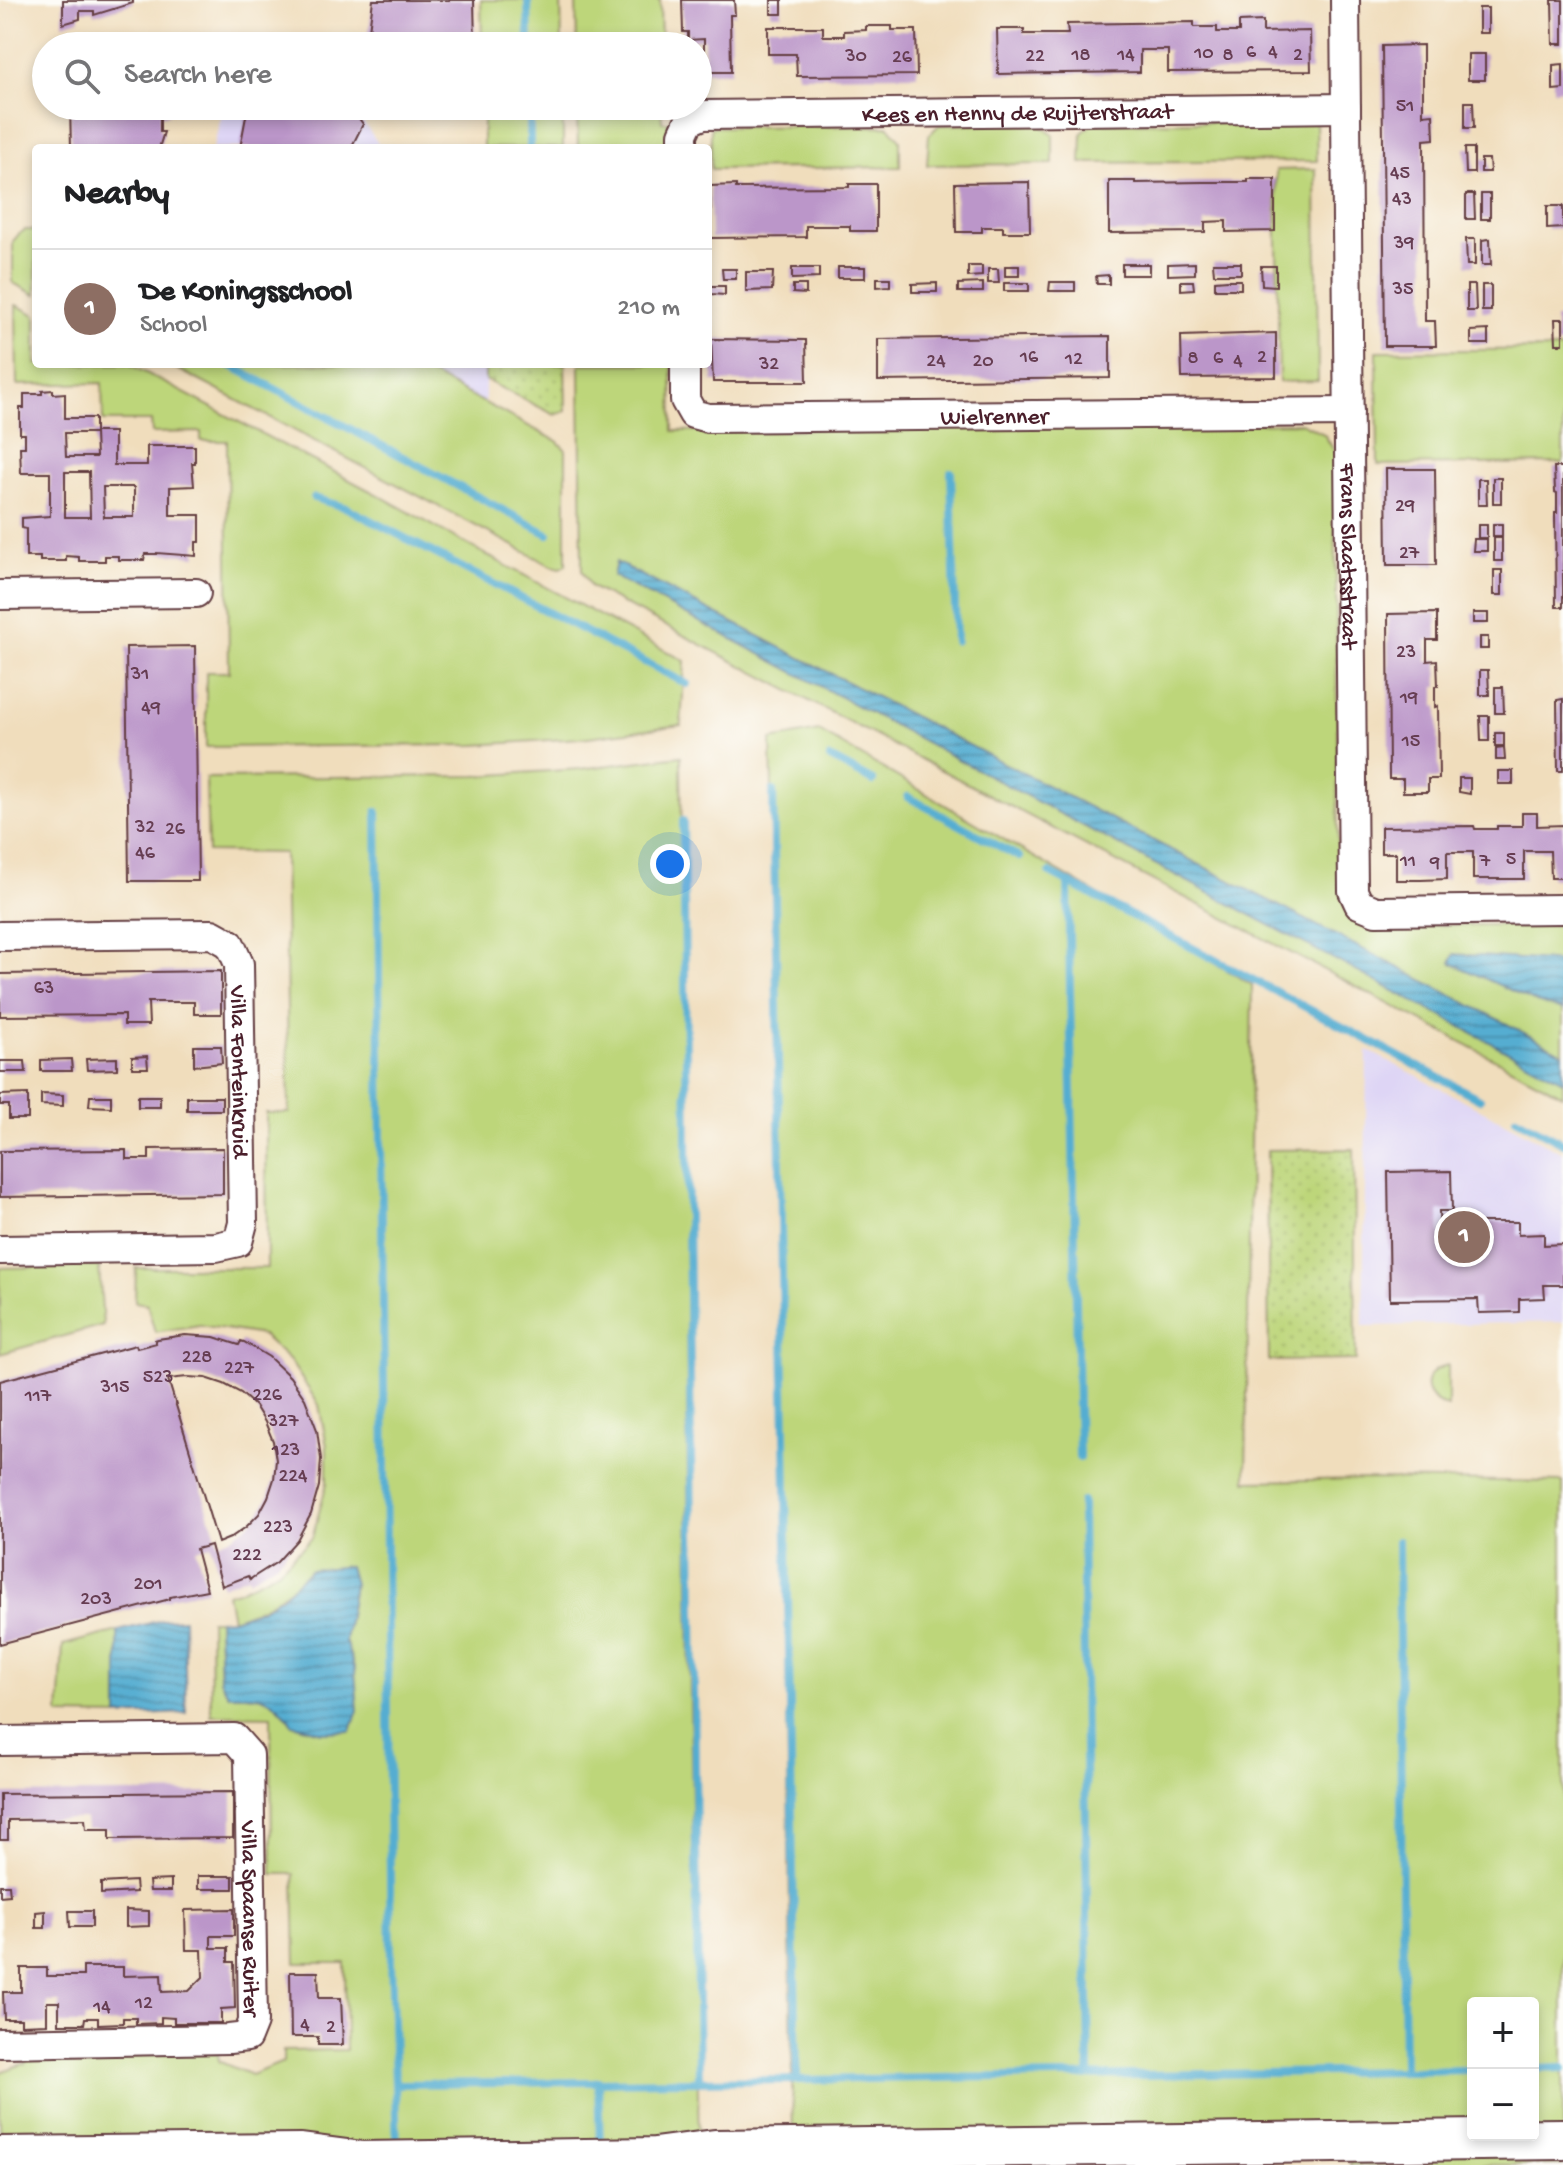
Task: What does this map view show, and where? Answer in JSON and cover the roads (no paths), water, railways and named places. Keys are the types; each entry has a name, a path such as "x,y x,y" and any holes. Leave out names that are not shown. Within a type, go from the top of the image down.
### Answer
{"street":[{"name":"Frans Slaatsstraat","path":"1345,0 1353,891 1359,904 1376,911 1563,909"},
{"name":"Kees en Henny de Ruijterstraat","path":"712,115 1346,108"},
{"name":"Wielrenner","path":"685,368 685,400 693,414 708,418 1349,412"},
{"path":"0,595 196,593"},
{"name":"Villa Fonteinkruid","path":"0,936 212,934 230,944 239,964 243,1223 238,1242 216,1247 0,1250"},
{"name":"Villa Spaanse Ruiter","path":"0,1741 234,1738 243,1745 249,1755 253,2022 247,2037 229,2039 0,2043"},
{"path":"0,2157 301,2154 362,2162 655,2158 715,2150 1563,2139"}],"water":[{"path":"616,562 1563,1053 1563,1081 613,576"},
{"path":"1454,954 1563,962 1563,1010 1536,1002 1451,963"},
{"path":"349,1566 354,1584 345,1641 355,1670 358,1710 351,1731 322,1732 292,1724 279,1707 265,1698 228,1695 220,1679 218,1620 232,1619 261,1609 281,1597 310,1570"},
{"path":"184,1619 186,1713 118,1716 118,1631 162,1620"}],"waterway":[{"path":"528,0 529,32"},
{"path":"530,120 530,144"},
{"path":"236,368 548,534"},
{"path":"951,472 956,641"},
{"path":"314,498 347,508 687,684"},
{"path":"830,758 873,781"},
{"path":"773,791 797,2080"},
{"path":"908,797 1019,857"},
{"path":"377,812 395,2084 1467,2070"},
{"path":"683,821 699,2080"},
{"path":"1050,873 1480,1099"},
{"path":"1068,882 1079,1457"},
{"path":"1516,1118 1563,1143"},
{"path":"1082,1502 1089,2075"},
{"path":"1398,1541 1404,2071"},
{"path":"1539,2069 1563,2068"},
{"path":"598,2081 600,2146"},
{"path":"395,2084 397,2148"}],"place":[{"name":"De Koningsschool","path":"1464,1237"}]}
